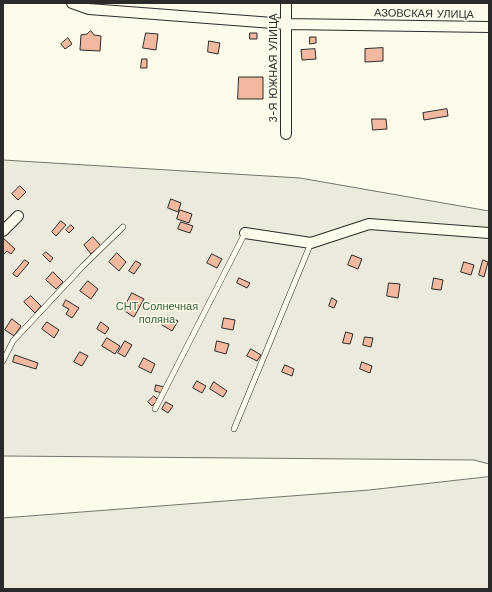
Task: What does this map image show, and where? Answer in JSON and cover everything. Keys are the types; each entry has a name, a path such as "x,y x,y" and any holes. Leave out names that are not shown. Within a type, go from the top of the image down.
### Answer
{"street":[{"name":"АЗОВСКАЯ УЛИЦА","path":"72,3 89,9 286,24 489,27"},
{"name":"3-Я ЮЖНАЯ УЛИЦА","path":"286,3 286,134"},
{"path":"3,232 18,216"},
{"path":"245,233 311,243 369,224 489,233"}],"lane":[{"path":"3,361 13,341 83,266 123,227"},
{"path":"155,409 245,233"},
{"path":"234,429 311,243"}],"green space":[{"name":"СНТ Солнечная поляна","path":"3,160 300,178 489,211 489,464 474,460 3,456"},
{"path":"489,477 489,589 3,589 3,518 369,490"}],"building":[{"path":"91,31 94,35 101,36 100,51 80,50 81,35 87,34"},
{"path":"146,33 158,34 156,50 143,48"},
{"path":"250,33 257,33 257,39 250,39"},
{"path":"310,37 316,37 316,43 310,44"},
{"path":"68,38 72,44 65,49 61,44"},
{"path":"209,41 220,43 218,54 208,52"},
{"path":"383,48 383,61 365,62 365,49"},
{"path":"315,49 316,59 302,60 301,50"},
{"path":"142,59 147,59 147,68 141,68"},
{"path":"239,77 263,77 263,99 238,99"},
{"path":"447,109 448,116 424,120 423,113"},
{"path":"372,119 386,119 387,129 373,130"},
{"path":"20,186 26,192 18,200 12,194"},
{"path":"171,199 181,203 178,212 168,208"},
{"path":"180,210 192,214 189,223 177,219"},
{"path":"61,221 66,225 56,236 52,232"},
{"path":"181,222 193,226 190,233 178,229"},
{"path":"71,225 74,228 69,233 66,230"},
{"path":"93,237 101,246 91,254 84,245"},
{"path":"3,238 15,249 11,254 7,251 3,255"},
{"path":"46,252 53,258 50,262 43,255"},
{"path":"117,253 126,262 119,271 109,262"},
{"path":"212,254 222,259 217,268 207,263"},
{"path":"352,255 362,259 358,269 348,265"},
{"path":"25,260 29,263 17,277 13,274"},
{"path":"483,260 488,262 484,277 479,275"},
{"path":"136,261 141,264 134,274 129,271"},
{"path":"464,262 474,265 471,275 461,272"},
{"path":"53,272 63,282 56,289 46,280"},
{"path":"239,278 250,283 247,288 237,283"},
{"path":"434,278 443,280 441,290 432,289"},
{"path":"88,281 98,289 91,299 80,291"},
{"path":"389,283 400,284 398,298 387,296"},
{"path":"132,293 144,299 134,317 123,310"},
{"path":"31,296 41,306 35,313 24,302"},
{"path":"332,298 337,301 334,308 329,306"},
{"path":"66,300 79,308 72,318 66,314 69,309 63,306"},
{"path":"168,316 178,321 172,331 162,325"},
{"path":"224,318 235,320 233,330 222,328"},
{"path":"12,319 21,326 14,336 5,330"},
{"path":"47,322 59,330 54,338 42,329"},
{"path":"101,322 109,328 105,334 97,329"},
{"path":"346,332 353,334 350,344 343,343"},
{"path":"365,337 373,338 371,347 363,345"},
{"path":"107,338 120,346 115,354 102,346"},
{"path":"125,341 132,345 125,357 118,353"},
{"path":"217,341 229,344 226,354 215,351"},
{"path":"251,349 261,355 257,361 247,356"},
{"path":"80,352 88,356 82,366 74,362"},
{"path":"15,355 38,363 36,369 13,362"},
{"path":"144,358 155,364 151,373 139,367"},
{"path":"362,362 372,366 370,373 360,369"},
{"path":"285,365 294,369 292,376 282,372"},
{"path":"197,381 206,386 202,393 193,388"},
{"path":"214,382 227,391 223,397 210,389"},
{"path":"156,385 164,387 162,393 155,391"},
{"path":"154,396 158,400 152,406 148,402"},
{"path":"166,402 173,406 168,413 162,409"}]}
